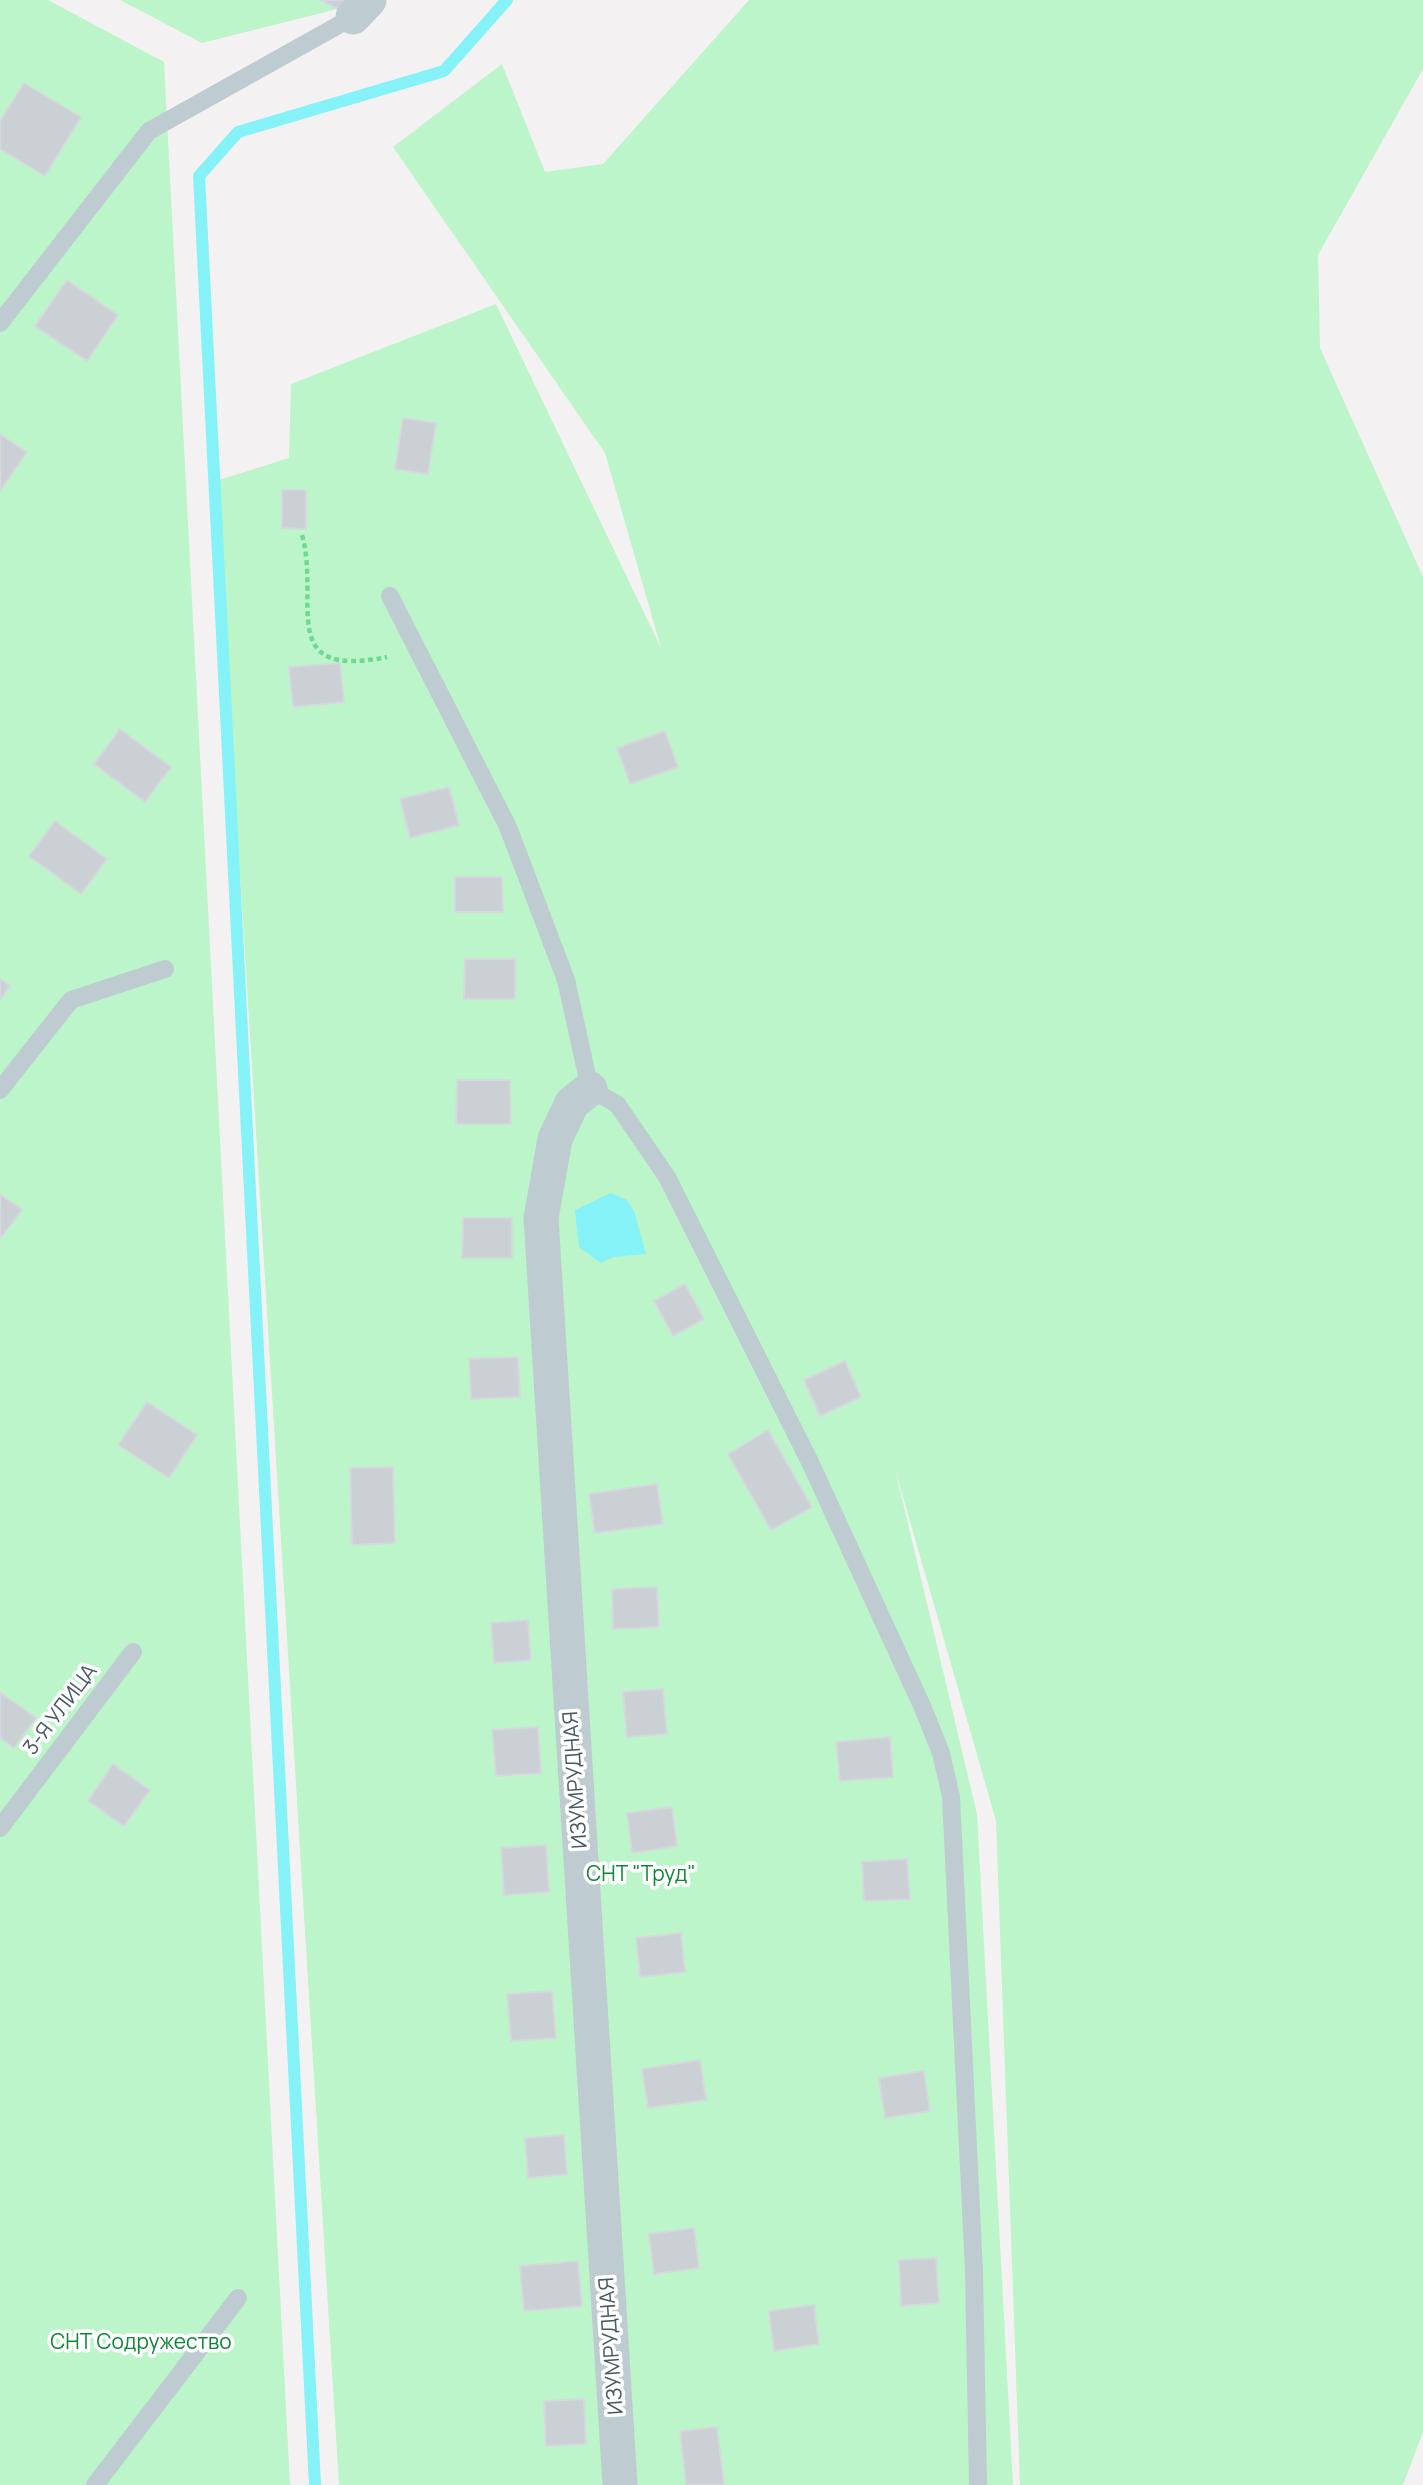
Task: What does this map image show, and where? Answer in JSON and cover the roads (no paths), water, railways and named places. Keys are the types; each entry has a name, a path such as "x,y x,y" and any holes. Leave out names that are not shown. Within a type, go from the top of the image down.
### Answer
{"street":[{"name":"ИЗУМРУДНАЯ","path":"590,1089 572,1103 555,1139 541,1218 620,2485"}],"lane":[{"path":"0,323 149,131 361,8"},
{"path":"390,596 508,827 566,980 590,1089 617,1104 667,1177 810,1462 942,1753 951,1797 974,2271 978,2485"},
{"path":"0,1090 71,1000 164,969"},
{"name":"3-Я УЛИЦА","path":"0,1828 133,1652"},
{"path":"95,2485 238,2298"}],"water":[{"path":"611,1193 627,1200 634,1211 646,1254 613,1257 601,1263 579,1247 575,1210"}],"waterway":[{"path":"315,2485 199,176 238,132 444,71 507,0"}],"park label":[{"name":"СНТ \"Труд\"","path":"641,1875"},
{"name":"СНТ Содружество","path":"141,2343"}]}
